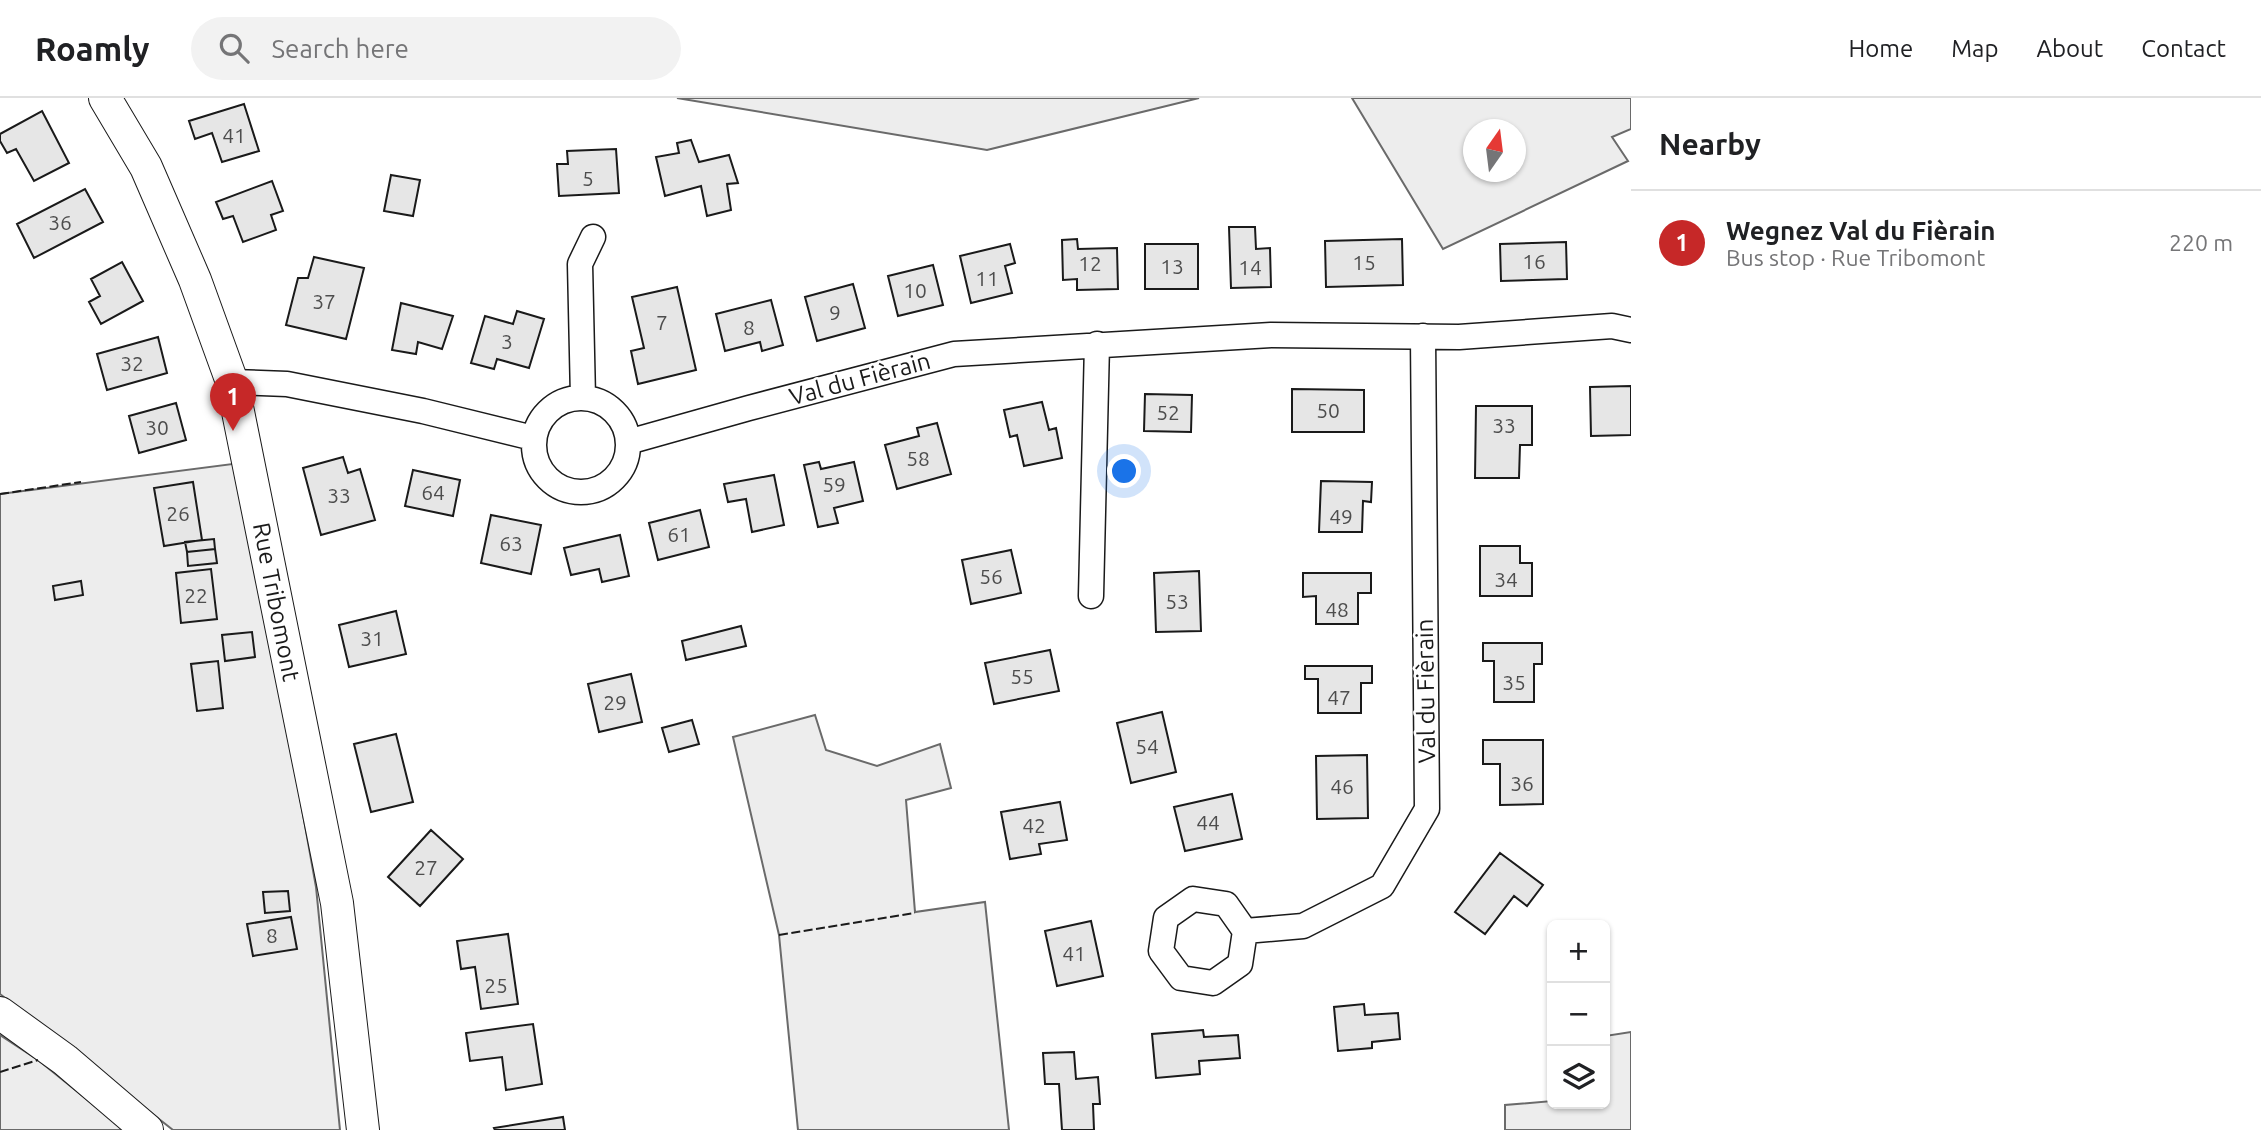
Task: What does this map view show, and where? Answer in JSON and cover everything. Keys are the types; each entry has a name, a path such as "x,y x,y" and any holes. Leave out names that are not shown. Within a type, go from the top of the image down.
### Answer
{"street":[{"name":"Rue Tribomont","path":"104,98 146,167 195,280 232,382 337,903 363,1130"},
{"path":"583,398 580,264 593,236"},
{"name":"Val du Fièrain","path":"628,442 954,354 1271,335 1459,337 1612,326 1631,330"},
{"name":"Val du Fièrain","path":"1245,931 1303,926 1382,886 1427,808 1423,336"},
{"path":"1091,596 1097,344"},
{"path":"232,382 287,384 423,411 534,438"},
{"path":"583,398 598,401 614,411 625,426 628,442 624,465 610,482 590,492 567,491 547,480 536,460 534,438 539,422 550,408 565,400 583,398"},
{"path":"0,1013 65,1060 147,1130"}],"shaded area":[{"path":"677,98 1199,98 987,150"},
{"path":"1352,98 1631,98 1631,129 1612,137 1628,161 1443,249"},
{"path":"240,463 316,887 340,1130 173,1130 0,994 0,494"},
{"path":"815,715 826,750 877,766 940,744 951,788 906,800 915,912 985,902 1009,1130 798,1130 779,935 733,737"},
{"path":"1631,1032 1631,1130 1505,1130 1505,1105 1547,1101 1547,1109 1610,1109 1610,1035"},
{"path":"0,1035 38,1060 125,1130 0,1130"}],"building":[{"path":"244,104 259,151 222,162 212,133 195,139 189,121"},
{"path":"42,111 69,163 34,181 16,149 7,153 0,141 0,134"},
{"path":"691,140 699,162 729,155 738,183 727,184 731,210 707,216 701,186 665,196 656,157 679,153 677,143"},
{"path":"616,149 619,193 559,196 557,164 568,164 567,151"},
{"path":"391,175 420,180 413,216 384,211"},
{"path":"272,181 283,211 271,215 276,230 243,242 233,216 223,219 216,202"},
{"path":"85,189 103,222 34,258 17,224"},
{"path":"1229,227 1255,227 1256,249 1270,248 1271,287 1231,288"},
{"path":"1077,239 1078,249 1117,248 1118,289 1077,290 1077,279 1063,280 1062,240"},
{"path":"1402,239 1403,285 1326,287 1325,241"},
{"path":"1566,242 1567,279 1501,281 1500,244"},
{"path":"1010,244 1015,263 1005,266 1012,293 971,303 960,256"},
{"path":"1145,244 1198,244 1198,289 1145,289"},
{"path":"314,257 364,268 346,339 286,325 298,278 308,278"},
{"path":"122,262 143,301 101,324 89,302 100,296 91,279"},
{"path":"933,265 943,305 898,316 888,276"},
{"path":"853,284 865,328 817,341 805,297"},
{"path":"677,287 696,370 638,384 631,351 644,348 632,297"},
{"path":"771,300 783,345 762,351 760,342 725,351 716,314"},
{"path":"401,303 453,316 442,349 418,342 416,354 392,350"},
{"path":"517,311 544,319 529,368 497,359 494,369 471,363 485,316 513,324"},
{"path":"158,337 167,373 107,390 97,354"},
{"path":"1631,386 1631,435 1591,436 1590,387"},
{"path":"1292,389 1364,390 1364,432 1292,432"},
{"path":"1145,394 1192,395 1191,432 1144,431"},
{"path":"1042,402 1049,430 1056,428 1062,458 1024,466 1017,435 1010,437 1004,410"},
{"path":"176,403 186,440 139,453 129,416"},
{"path":"1476,406 1532,406 1532,445 1520,445 1519,478 1475,478"},
{"path":"937,423 951,474 897,489 885,445 919,436 917,428"},
{"path":"343,457 348,473 360,469 375,520 321,535 303,468"},
{"path":"819,462 821,469 854,462 863,501 834,508 838,523 818,527 804,465"},
{"path":"413,470 460,480 453,516 405,506"},
{"path":"774,475 784,525 752,532 746,499 728,502 724,484"},
{"path":"1321,481 1372,482 1371,502 1363,501 1362,532 1319,532"},
{"path":"193,482 202,540 164,546 154,488"},
{"path":"700,510 709,547 658,560 649,523"},
{"path":"491,515 541,525 531,574 481,563"},
{"path":"620,535 629,576 602,582 599,569 571,575 564,548"},
{"path":"214,539 215,549 187,552 185,542"},
{"path":"1480,546 1520,546 1520,563 1532,563 1532,596 1480,596"},
{"path":"215,549 217,563 188,566 187,552"},
{"path":"1011,550 1021,593 971,604 962,560"},
{"path":"211,569 217,619 181,623 176,573"},
{"path":"1199,571 1201,631 1156,632 1154,573"},
{"path":"1303,573 1371,573 1371,593 1358,593 1358,624 1316,624 1316,596 1303,597"},
{"path":"81,581 83,595 55,600 53,586"},
{"path":"396,611 406,654 349,667 339,625"},
{"path":"741,626 746,646 686,660 682,641"},
{"path":"252,632 255,657 225,661 222,635"},
{"path":"1483,643 1542,643 1542,664 1534,664 1534,702 1494,702 1494,661 1483,661"},
{"path":"1050,650 1059,691 994,704 985,663"},
{"path":"218,661 223,708 197,711 191,664"},
{"path":"1305,666 1372,666 1372,683 1361,683 1361,713 1318,713 1318,679 1305,679"},
{"path":"631,674 642,722 599,732 588,684"},
{"path":"1162,712 1176,772 1131,783 1117,723"},
{"path":"692,720 699,744 669,752 662,728"},
{"path":"396,734 413,802 371,812 354,744"},
{"path":"1483,740 1543,740 1543,804 1500,805 1500,764 1483,764"},
{"path":"1367,755 1368,818 1317,819 1316,756"},
{"path":"1232,794 1242,839 1185,851 1174,807"},
{"path":"1060,802 1067,840 1039,844 1041,854 1010,859 1001,812"},
{"path":"431,830 463,859 420,906 388,877"},
{"path":"1500,853 1543,885 1527,906 1514,896 1485,934 1455,912"},
{"path":"288,891 290,911 265,913 263,892"},
{"path":"291,917 297,949 253,956 247,924"},
{"path":"1091,921 1103,976 1057,986 1045,931"},
{"path":"508,934 518,1004 481,1009 475,967 461,969 457,941"},
{"path":"1364,1004 1365,1015 1398,1013 1400,1039 1372,1042 1372,1048 1338,1051 1334,1007"},
{"path":"533,1024 542,1084 506,1090 502,1057 470,1061 466,1033"},
{"path":"1203,1030 1204,1037 1238,1035 1240,1058 1199,1061 1200,1074 1156,1078 1152,1034"},
{"path":"1074,1052 1076,1079 1098,1077 1100,1104 1093,1104 1094,1130 1062,1130 1059,1084 1045,1084 1043,1053"},
{"path":"563,1117 565,1130 494,1128"}],"fence":[{"path":"0,494 81,482"},
{"path":"779,935 915,913"},
{"path":"0,1072 38,1060"}],"place":[{"name":"Wegnez Val du Fièrain","path":"233,431"}]}
